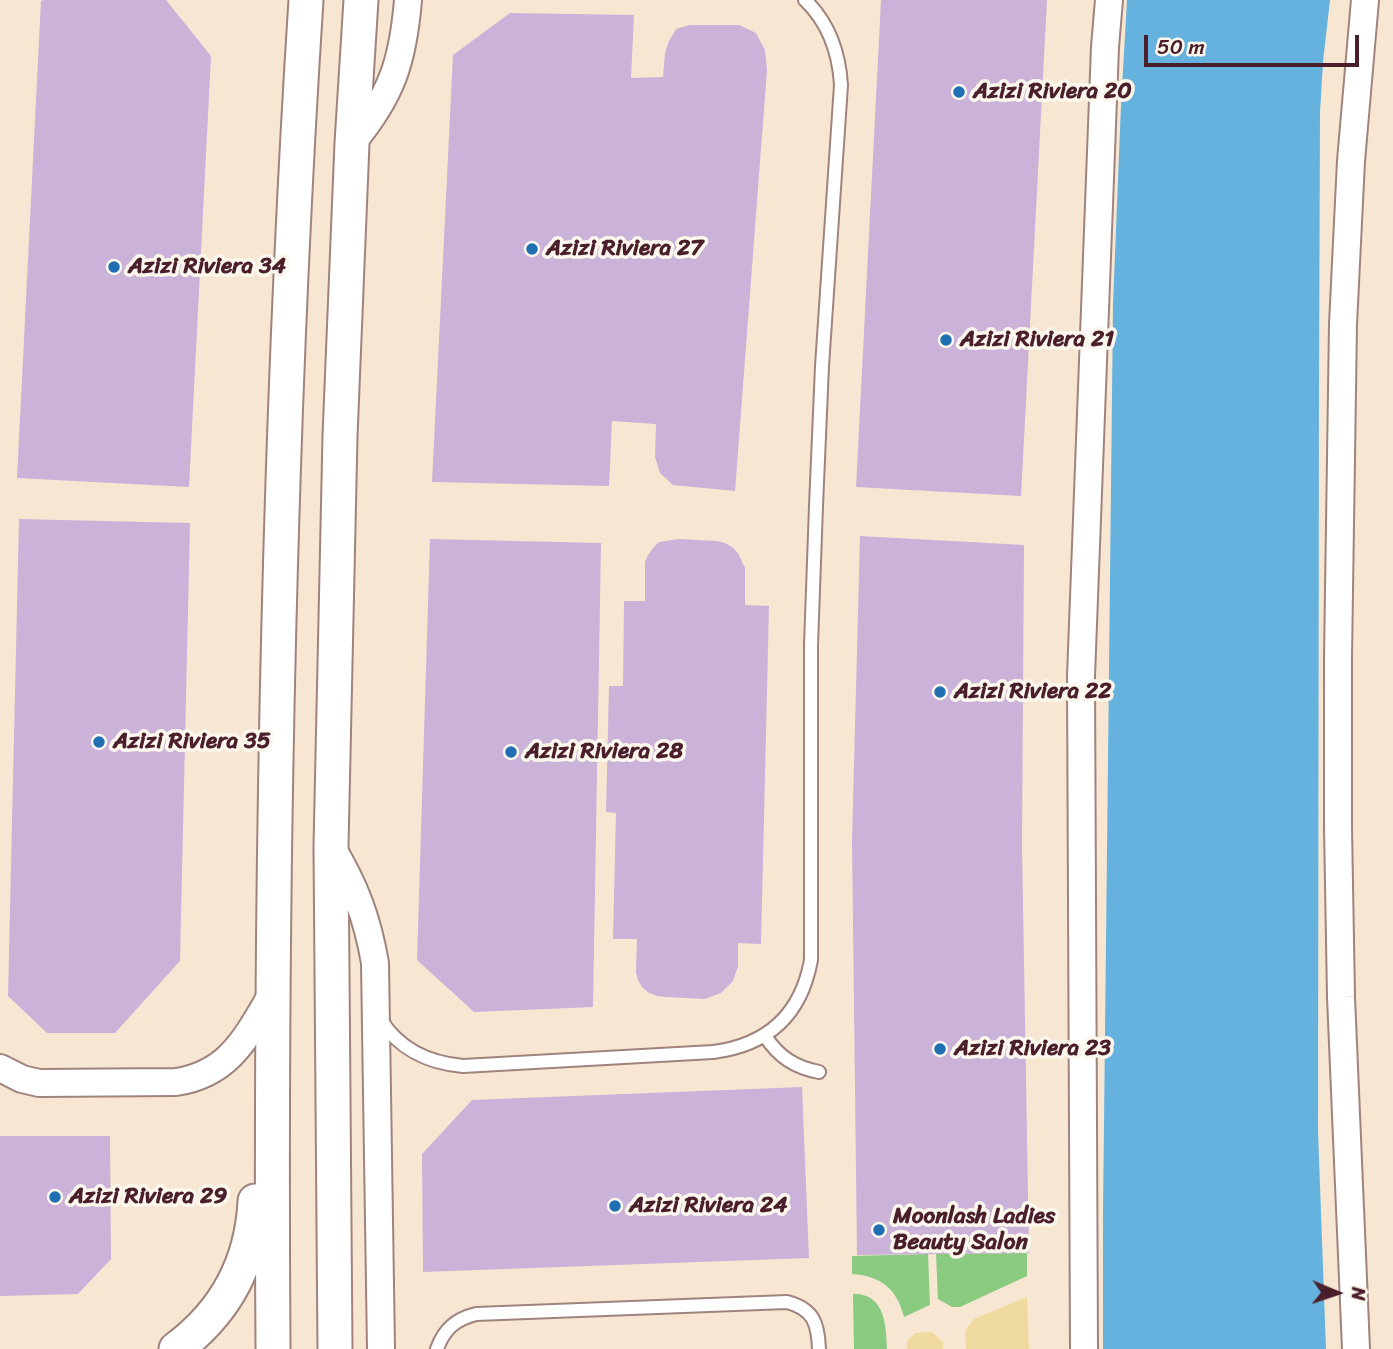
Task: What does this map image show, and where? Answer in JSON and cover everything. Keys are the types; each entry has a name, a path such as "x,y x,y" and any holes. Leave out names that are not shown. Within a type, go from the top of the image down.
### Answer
{"street":[{"path":"335,1349 331,846 340,436 352,143 361,0"},
{"path":"1084,1349 1081,676 1109,0"},
{"path":"1356,1349 1341,998 1338,657 1343,324 1351,161 1365,0"},
{"path":"352,143 376,112 393,78 401,54 408,1"},
{"path":"273,1349 273,886 285,409 303,5"},
{"path":"331,846 364,914 375,963 382,1349"},
{"path":"0,1068 22,1079 39,1083 176,1083 201,1077 216,1068 239,1047 272,994"},
{"path":"176,1349 209,1320 234,1283 244,1262 251,1240 256,1176 272,1124"}],"lane":[{"path":"377,1014 385,1027 408,1049 435,1062 463,1066 713,1052 731,1050 765,1036 779,1025 796,1003 808,978 811,960 811,658 816,506 822,366 841,85 836,49 829,32 820,16 805,0"},
{"path":"765,1036 782,1057 793,1064 819,1072"},
{"path":"438,1349 447,1329 456,1321 476,1314 787,1302 798,1305 814,1319 818,1329 819,1349"}],"green space":[{"path":"1027,1253 1027,1276 960,1307 952,1307 938,1299 936,1254"},
{"path":"928,1254 930,1305 904,1317 897,1299 886,1286 871,1278 852,1274 852,1256"},
{"path":"853,1294 864,1295 878,1305 886,1330 887,1349 854,1349"}],"sand":[{"path":"1027,1297 1029,1349 966,1349 965,1331 974,1319"},
{"path":"932,1332 943,1342 943,1349 907,1349 907,1341 915,1333"}],"water":[{"path":"1127,0 1330,0 1320,113 1319,387 1318,1131 1326,1349 1103,1349 1113,304"}],"building":[{"name":"Azizi Riviera 34","path":"43,0 166,0 211,56 189,487 17,478"},
{"name":"Azizi Riviera 21","path":"881,0 1047,0 1021,496 856,487"},
{"path":"510,13 634,15 631,78 663,77 669,41 676,29 690,25 739,25 756,33 765,50 767,70 735,491 673,485 660,473 655,457 656,424 612,421 609,486 432,482 453,55"},
{"name":"Azizi Riviera 35","path":"19,519 190,523 180,961 115,1033 47,1033 8,996"},
{"path":"860,536 1024,545 1022,845 1029,1253 857,1255 852,840"},
{"name":"Azizi Riviera 28","path":"430,539 601,543 593,1007 474,1012 417,960"},
{"path":"678,539 717,541 732,547 745,568 745,605 769,606 761,944 738,943 738,966 733,981 721,993 705,999 657,996 649,993 642,987 636,972 637,939 613,939 616,813 606,812 609,686 623,686 624,601 645,601 645,562 648,555 659,542"},
{"name":"Azizi Riviera 24","path":"802,1087 809,1258 423,1272 422,1154 472,1100"},
{"name":"Azizi Riviera 29","path":"0,1136 110,1136 111,1259 78,1294 0,1296"}],"place":[{"name":"Azizi Riviera 20","path":"959,92"},
{"name":"Azizi Riviera 27","path":"532,249"},
{"name":"Azizi Riviera 34","path":"114,267"},
{"name":"Azizi Riviera 21","path":"946,340"},
{"name":"Azizi Riviera 22","path":"940,692"},
{"name":"Azizi Riviera 35","path":"99,742"},
{"name":"Azizi Riviera 28","path":"511,752"},
{"name":"Azizi Riviera 23","path":"940,1049"},
{"name":"Azizi Riviera 29","path":"55,1197"},
{"name":"Azizi Riviera 24","path":"615,1206"},
{"name":"Moonlash Ladies Beauty Salon","path":"879,1230"}]}
